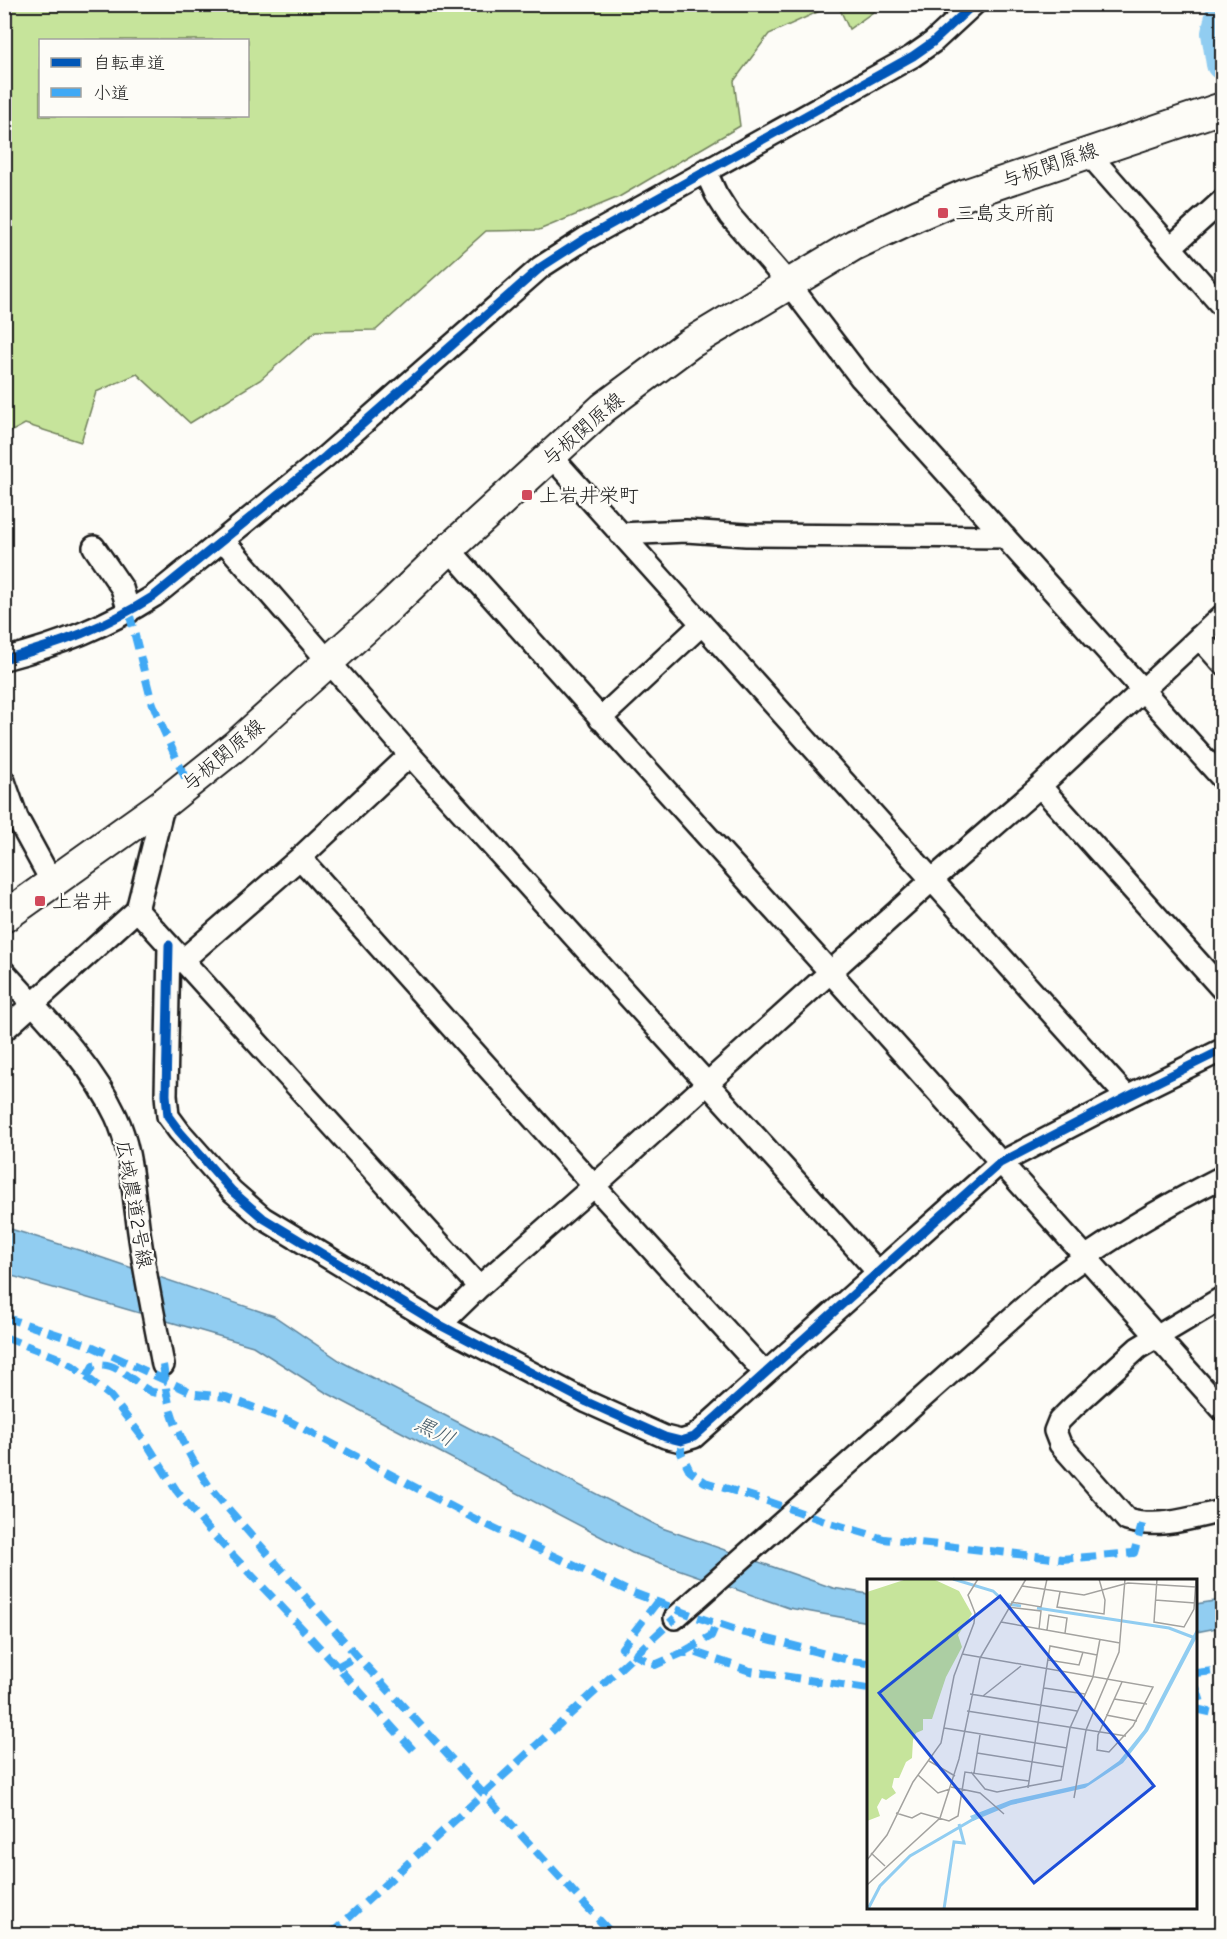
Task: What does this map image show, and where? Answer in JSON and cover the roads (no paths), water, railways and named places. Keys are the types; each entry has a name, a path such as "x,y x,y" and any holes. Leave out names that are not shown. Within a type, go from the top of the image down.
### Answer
{"main road":[{"name":"与板関原線","path":"4,917 164,803 236,746 603,408 689,344 854,245 937,207 967,194 1086,152 1221,110"}],"street":[{"path":"4,659 39,650 89,632 129,612 154,596 393,398 541,267 586,238 705,170 913,56 933,42 974,4"},
{"path":"1086,152 1222,306"},
{"path":"705,170 730,216 789,284 861,378 1222,778"},
{"path":"1171,248 1222,201"},
{"path":"551,456 1127,1097"},
{"path":"620,534 686,531 746,535 1005,537"},
{"path":"223,540 410,755 877,1271"},
{"path":"94,547 122,588 129,612"},
{"path":"449,549 1222,1409"},
{"path":"440,1325 479,1287 932,880 1040,786 1222,616"},
{"path":"600,719 701,625"},
{"path":"1199,637 1222,663"},
{"path":"410,755 300,858 176,953 166,1095 168,1116 232,1191 263,1218 440,1325 587,1402 665,1437 681,1441 694,1437 1000,1163 1222,1050"},
{"path":"4,781 17,818 53,884"},
{"path":"1040,786 1222,989"},
{"path":"4,1030 137,910 164,803"},
{"path":"300,858 764,1372"},
{"path":"137,910 479,1287"},
{"name":"広域農道2号線","path":"4,972 84,1063 116,1117 134,1183 136,1216 163,1365"},
{"path":"675,1618 1038,1294 1085,1257 1191,1193 1222,1177"},
{"path":"1222,1298 1138,1348 1059,1421 1055,1431 1060,1444 1127,1520 1142,1524 1164,1523 1222,1511"}],"water":[{"name":"黒川","path":"4,1227 274,1316 342,1362 662,1528 833,1588 867,1594 867,1622 789,1608 632,1553 325,1392 253,1346 5,1274"},
{"path":"1221,1600 1222,1627 1197,1632 1197,1604"}],"waterway":[{"path":"1222,12 1217,33 1222,64"}],"place":[{"name":"三島支所前","path":"943,213"},
{"name":"上岩井栄町","path":"527,495"},
{"name":"上岩井","path":"40,901"}]}
